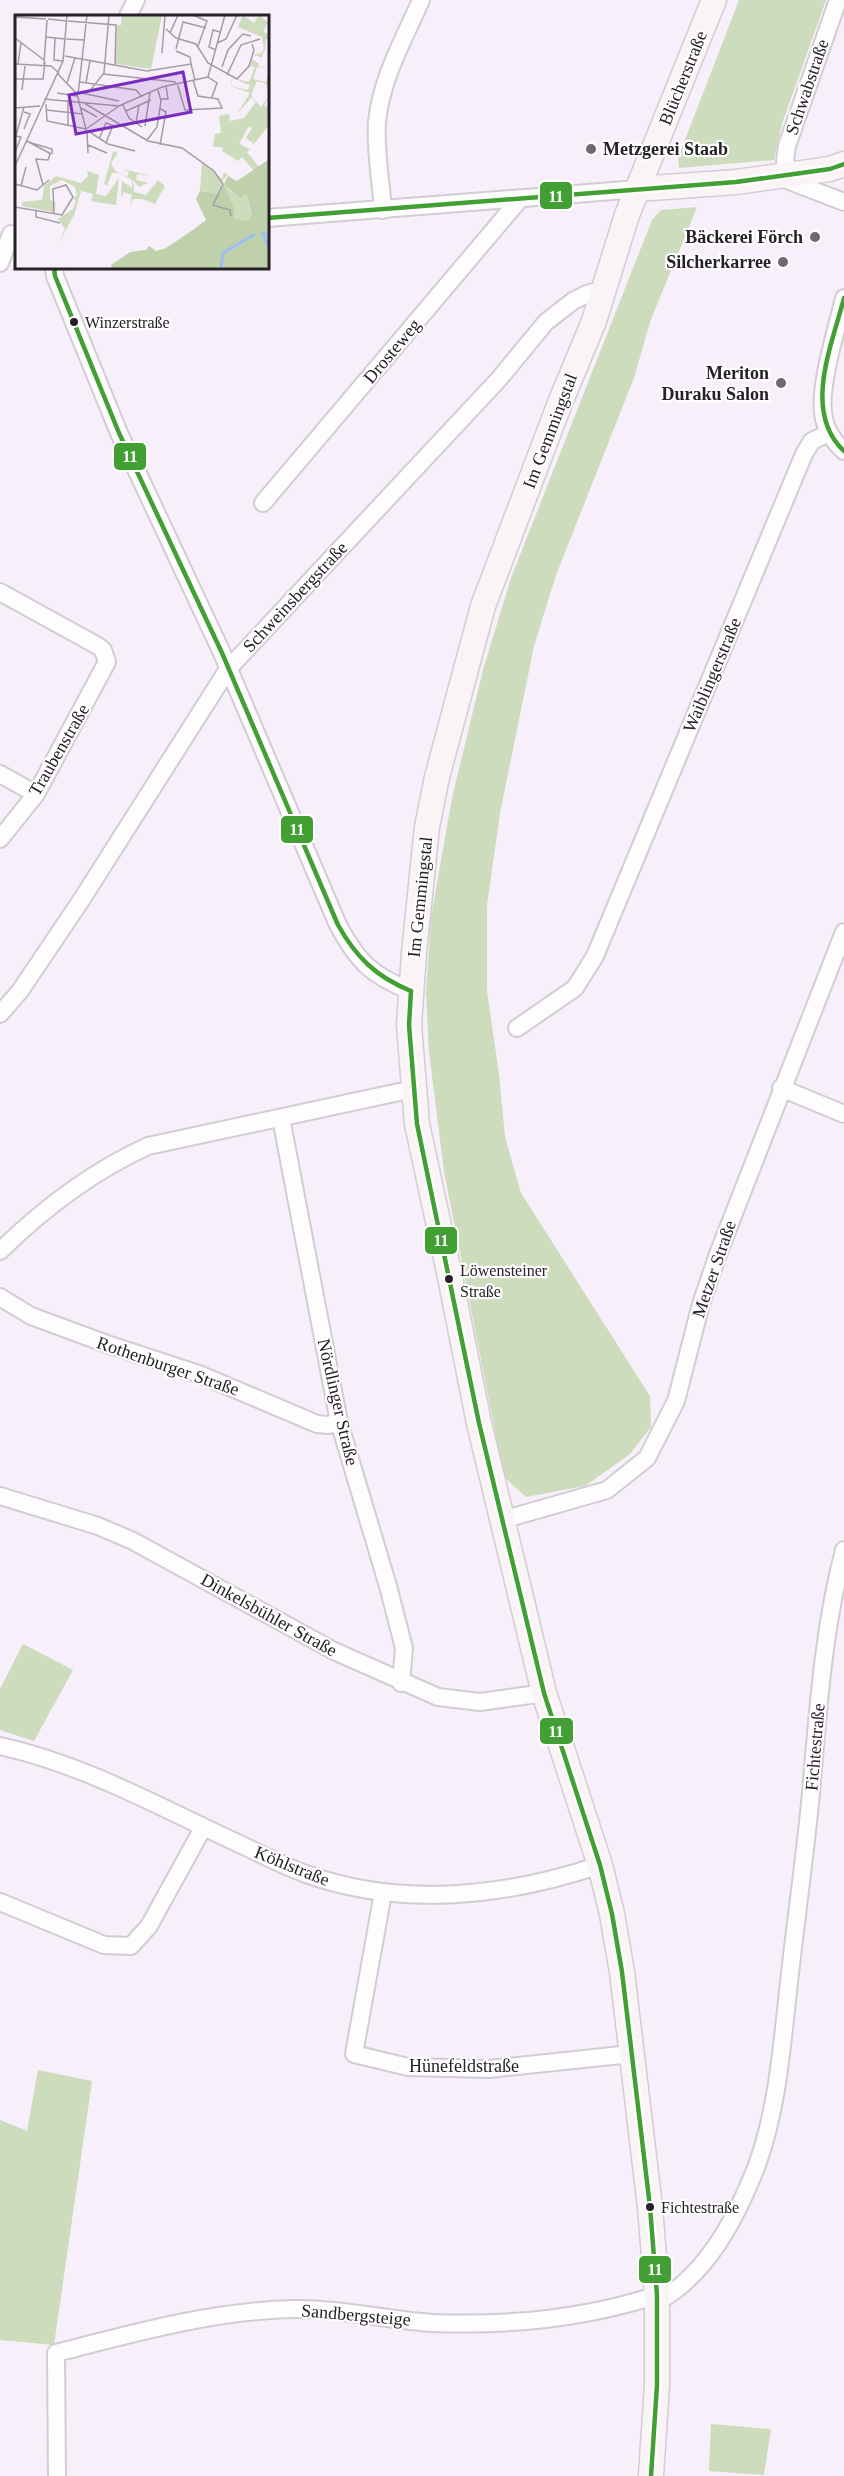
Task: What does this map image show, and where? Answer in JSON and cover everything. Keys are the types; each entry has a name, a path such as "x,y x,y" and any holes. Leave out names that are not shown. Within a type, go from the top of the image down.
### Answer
{"street":[{"path":"129,15 136,0"},
{"path":"383,210 377,137 379,113 387,79 421,0"},
{"name":"Blücherstraße","path":"638,189 714,0"},
{"name":"Schwabstraße","path":"784,176 787,146 838,0"},
{"path":"268,218 736,182 830,169 844,164"},
{"path":"784,176 844,202"},
{"name":"Im Gemmingstal","path":"638,189 594,321 560,403 483,606 461,683 427,827 409,1024 417,1124 479,1423 544,1693 600,1865 612,1914 622,1972 650,2207 657,2298 657,2385 651,2476"},
{"name":"Drosteweg","path":"263,503 520,199"},
{"path":"0,263 9,234"},
{"path":"54,268 55,276 118,433 228,669 338,925 363,965 376,975 411,991"},
{"name":"Schweinsbergstraße","path":"0,1014 20,991 82,899 228,669 499,379 546,322 573,301 604,289"},
{"path":"844,298 823,401 824,419 829,433 844,451"},
{"name":"Waiblingerstraße","path":"517,1028 575,988 595,956 804,454 812,441 829,433"},
{"name":"Traubenstraße","path":"0,592 98,646 107,662 36,794 0,839"},
{"path":"0,774 36,794"},
{"name":"Metzer Straße","path":"502,1520 607,1490 647,1458 676,1401 700,1304 844,932"},
{"path":"782,1088 844,1114"},
{"path":"0,1251 33,1221 116,1161 148,1146 413,1089"},
{"name":"Nördlinger Straße","path":"281,1118 339,1422 404,1648 401,1683"},
{"name":"Rothenburger Straße","path":"0,1297 31,1316 199,1374 317,1424 328,1425 339,1422"},
{"name":"Dinkelsbühler Straße","path":"0,1497 98,1526 133,1541 334,1651 401,1683 438,1697 480,1701 544,1693"},
{"name":"Fichtestraße","path":"657,2298 674,2292 690,2278 726,2228 757,2164 771,2117 779,2071 810,1804 825,1640 844,1550"},
{"name":"Köhlstraße","path":"0,1746 32,1753 96,1778 304,1874 342,1885 383,1893 423,1895 499,1890 559,1878 600,1865"},
{"path":"0,1902 104,1945 131,1946 149,1926 203,1828"},
{"name":"Hünefeldstraße","path":"383,1893 354,2054 408,2067 489,2069 631,2054"},
{"name":"Sandbergsteige","path":"57,2476 56,2353 206,2317 252,2311 295,2309 433,2323 516,2323 582,2315 657,2298"}],"green space":[{"path":"739,0 826,0 782,124 774,160 679,168 678,158"},
{"path":"697,207 650,322 634,378 556,575 534,646 500,813 487,905 487,991 505,1137 521,1193 650,1396 651,1427 630,1454 585,1486 526,1497 504,1477 444,1172 429,1052 426,994 431,917 452,798 483,670 511,578 652,220 661,210"},
{"path":"23,1644 73,1670 34,1741 0,1730 0,1689"},
{"path":"38,2070 92,2081 54,2345 0,2340 0,2120 27,2131"},
{"path":"711,2424 771,2429 764,2475 709,2471"}],"transit line":[{"name":"11","path":"268,218 736,182 830,169 844,164"},
{"name":"11","path":"54,268 55,276 119,433 222,653 338,925 352,947 368,965 387,979 411,991"},
{"name":"11","path":"844,298 828,357 822,398 831,435 844,451"},
{"name":"11","path":"411,991 409,1025 417,1124 479,1423 544,1693 600,1865 612,1914 622,1972 650,2207 657,2295 657,2385 651,2476"}],"place":[{"name":"Metzgerei Staab","path":"591,149"},
{"name":"Bäckerei Förch","path":"815,237"},
{"name":"Silcherkarree","path":"783,262"},
{"name":"Winzerstraße","path":"74,322"},
{"name":"Meriton Duraku Salon","path":"781,383"},
{"name":"Löwensteiner Straße","path":"449,1279"},
{"name":"Fichtestraße","path":"650,2207"}]}
